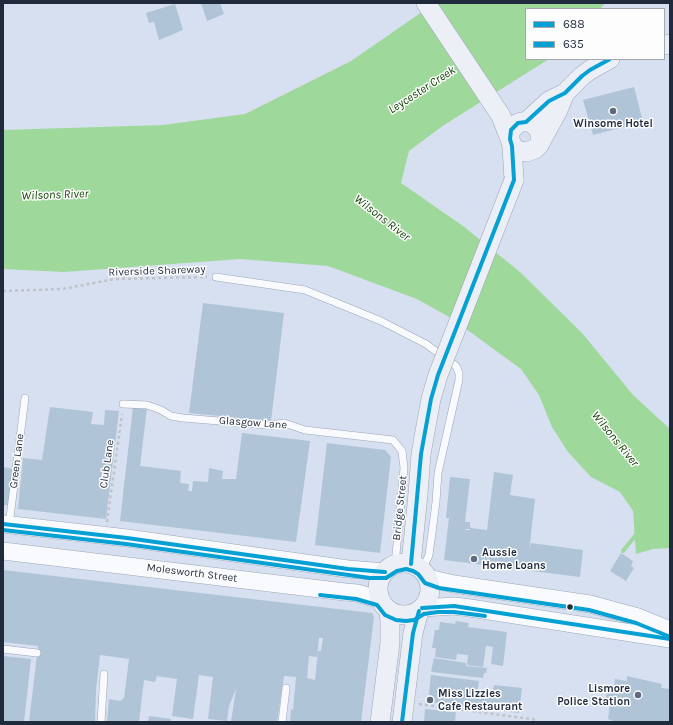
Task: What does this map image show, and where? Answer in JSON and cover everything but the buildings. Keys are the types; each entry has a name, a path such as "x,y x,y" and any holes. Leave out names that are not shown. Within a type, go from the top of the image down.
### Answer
{"main road":[{"path":"426,3 514,129 515,149 523,152 536,146 541,136 537,128 531,122 514,129"},
{"name":"Bridge Street","path":"514,180 514,129 549,101 564,93 598,64 608,60"},
{"name":"Bridge Street","path":"408,570 418,494 421,454 430,399 514,180 557,112 564,93"},
{"path":"380,722 390,643 390,621 379,593 381,578 408,570 430,586 430,594 427,602 420,609 406,615 397,614 385,605"},
{"path":"402,722 413,633 420,609"}],"street":[{"path":"6,524 127,538 362,571 408,570 454,584 590,604 638,617 670,630"},
{"name":"Molesworth Street","path":"3,551 345,592 367,596 385,605"},
{"path":"420,609 438,606 459,606 670,639"}],"lane":[{"path":"216,277 305,290 381,321 426,344 456,366 460,380 438,473 429,555 408,570"},
{"name":"Green Lane","path":"6,524 25,398"},
{"name":"Glasgow Lane","path":"123,404 147,405 171,416 183,418 268,425 284,423 304,430 393,440 402,451"},
{"name":"Bridge Street","path":"402,451 408,570"},
{"path":"3,649 37,653"},
{"path":"101,722 104,674"},
{"path":"282,722 286,688"}],"path":[{"name":"Riverside Shareway","path":"3,292 62,289 116,279 216,277"},
{"name":"Club Lane","path":"107,526 123,404"},
{"path":"417,704 538,720"}],"water":[{"path":"435,3 605,3 601,8 525,8 525,60 547,60 444,125 409,151 401,183 463,226 520,272 582,333 633,395 670,429 670,548 653,549 636,554 633,511 620,492 591,477 568,452 552,427 539,395 521,369 451,318 417,299 328,266 240,259 64,272 3,269 3,130 163,125 245,114 351,61"}],"waterway":[{"path":"623,551 639,531"}],"transit line":[{"name":"688","path":"411,564 421,454 431,399 438,375 514,180 512,146 510,139 511,130 518,123 526,122 549,101 565,93 590,70 608,60"},
{"name":"688","path":"3,524 127,538 348,569 385,572"},
{"name":"635","path":"3,530 126,544 370,578 386,578 397,571 406,569 418,574 425,583 439,588 589,610 636,623 668,636"},
{"name":"635","path":"320,595 356,599 377,605 385,615 396,620 414,620 424,614 438,612 454,612 485,616"},
{"name":"688","path":"422,608 454,606 670,639"},
{"name":"688","path":"402,722 413,633 419,611"}],"place":[{"name":"Winsome Hotel","path":"613,111"},
{"name":"Aussie Home Loans","path":"474,559"},
{"name":"Lismore Police Station","path":"638,695"},
{"name":"Miss Lizzies Cafe Restaurant","path":"430,700"}],"water label":[{"name":"Leycester Creek","path":"422,90"},
{"name":"Wilsons River","path":"55,195"},
{"name":"Wilsons River","path":"382,218"},
{"name":"Wilsons River","path":"615,439"}]}
